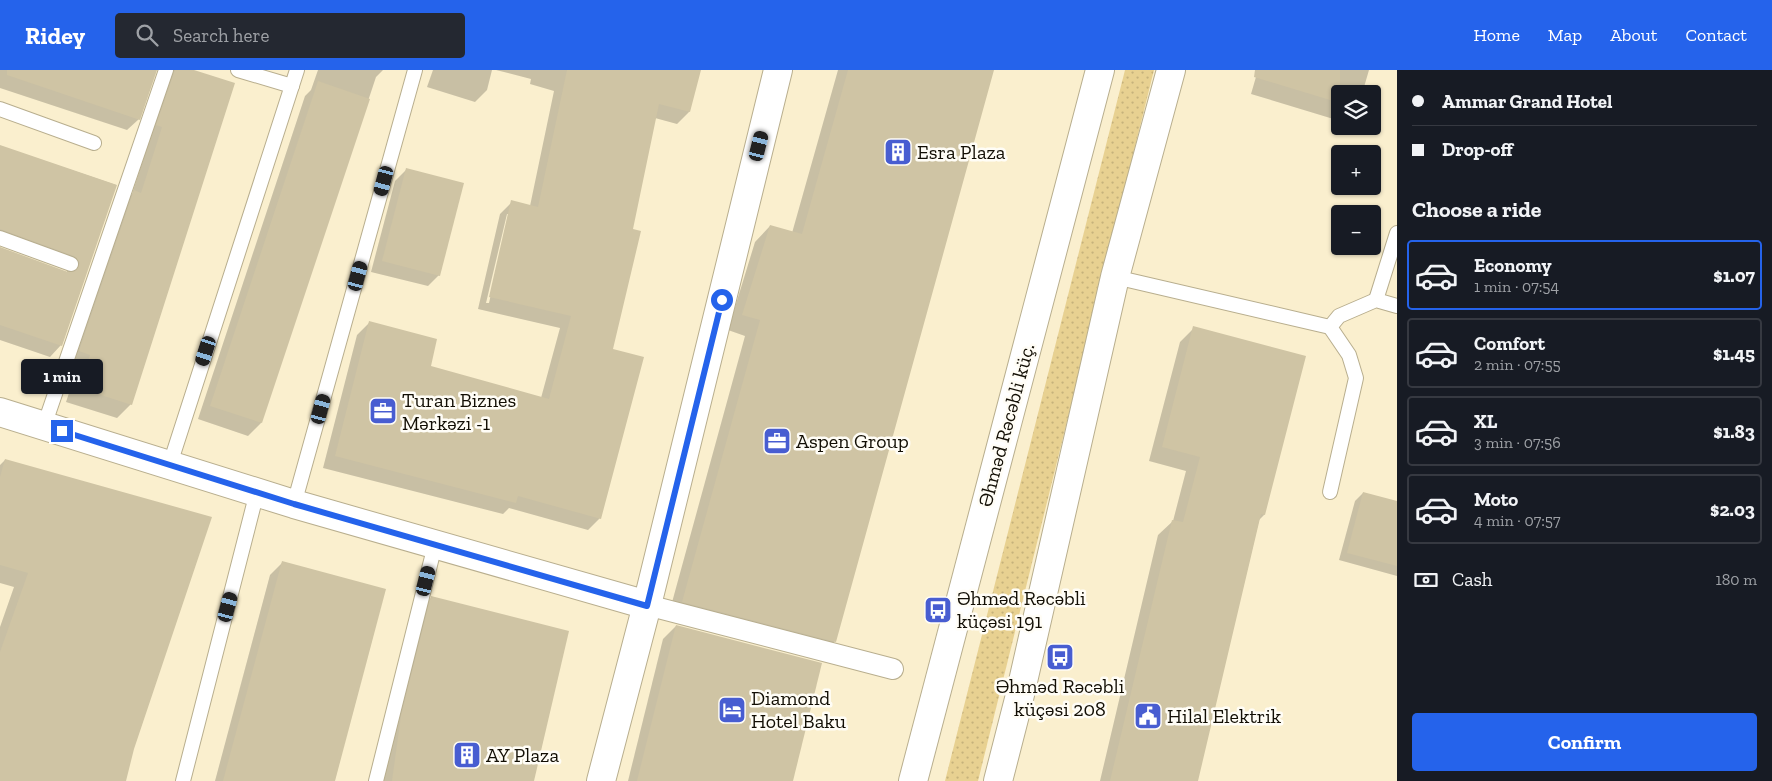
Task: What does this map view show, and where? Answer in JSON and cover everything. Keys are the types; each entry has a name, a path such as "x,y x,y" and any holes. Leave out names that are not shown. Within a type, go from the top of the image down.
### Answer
{"main road":[{"path":"601,781 647,606 778,70"},
{"name":"Əhməd Rəcəbli küç.","path":"913,781 1100,70"},
{"path":"998,781 1019,699 1115,277 1170,70"},
{"path":"1,418 44,426 294,504 647,606"}],"street":[{"path":"647,606 893,669"}],"lane":[{"path":"44,426 166,70"},
{"path":"238,70 292,86"},
{"path":"170,464 297,70"},
{"path":"294,504 415,70"},
{"path":"0,109 94,143"},
{"path":"1376,300 1397,233"},
{"path":"0,238 71,264"},
{"path":"1115,277 1330,327 1348,355 1356,378 1330,492"},
{"path":"1330,327 1339,316 1376,300 1397,306"},
{"path":"183,781 257,492"},
{"path":"376,781 434,545"}],"shaded area":[{"path":"1125,70 1154,70 978,781 945,781"}],"building":[{"path":"7,70 157,70 140,120 7,75"},
{"path":"175,70 194,70 235,83 132,405 79,388 90,355 79,351 134,190 141,193 162,127 156,125"},
{"path":"567,70 701,70 690,112 659,104 633,229 641,231 613,349 644,357 601,519 518,496 516,503 335,456 369,321 437,339 431,366 549,399 571,316 489,297 511,200 538,207"},
{"path":"848,70 994,70 836,642 682,602 760,320 742,315 770,225 802,234"},
{"path":"1255,70 1340,70 1340,85 1331,85 1331,100 1254,77"},
{"path":"318,81 370,99 262,423 210,406"},
{"path":"0,145 117,185 62,346 0,325 0,247 68,272 76,271 80,263 74,256 0,229"},
{"path":"406,168 464,183 440,276 382,261"},
{"path":"1193,326 1306,356 1265,515 1261,514 1198,781 1110,781 1172,520 1183,522 1200,457 1162,447"},
{"path":"5,459 212,517 134,749 126,781 0,781 0,652 28,573 0,565 0,477"},
{"path":"1363,492 1397,501 1397,566 1347,553"},
{"path":"282,561 386,589 335,781 223,781"},
{"path":"431,596 569,631 534,781 392,781 401,716"},
{"name":"Diamond Hotel Baku","path":"676,625 822,663 793,781 637,781"}],"place":[{"name":"Esra Plaza","path":"898,152"},
{"name":"Turan Biznes Mərkəzi -1","path":"383,411"},
{"name":"Aspen Group","path":"777,441"},
{"name":"Əhməd Rəcəbli küçəsi 191","path":"938,610"},
{"name":"Əhməd Rəcəbli küçəsi 208","path":"1060,657"},
{"name":"Diamond Hotel Baku","path":"732,710"},
{"name":"Hilal Elektrik","path":"1148,716"},
{"name":"AY Plaza","path":"467,755"}],"route":[{"path":"62,431 294,504 647,606 722,300"}]}
